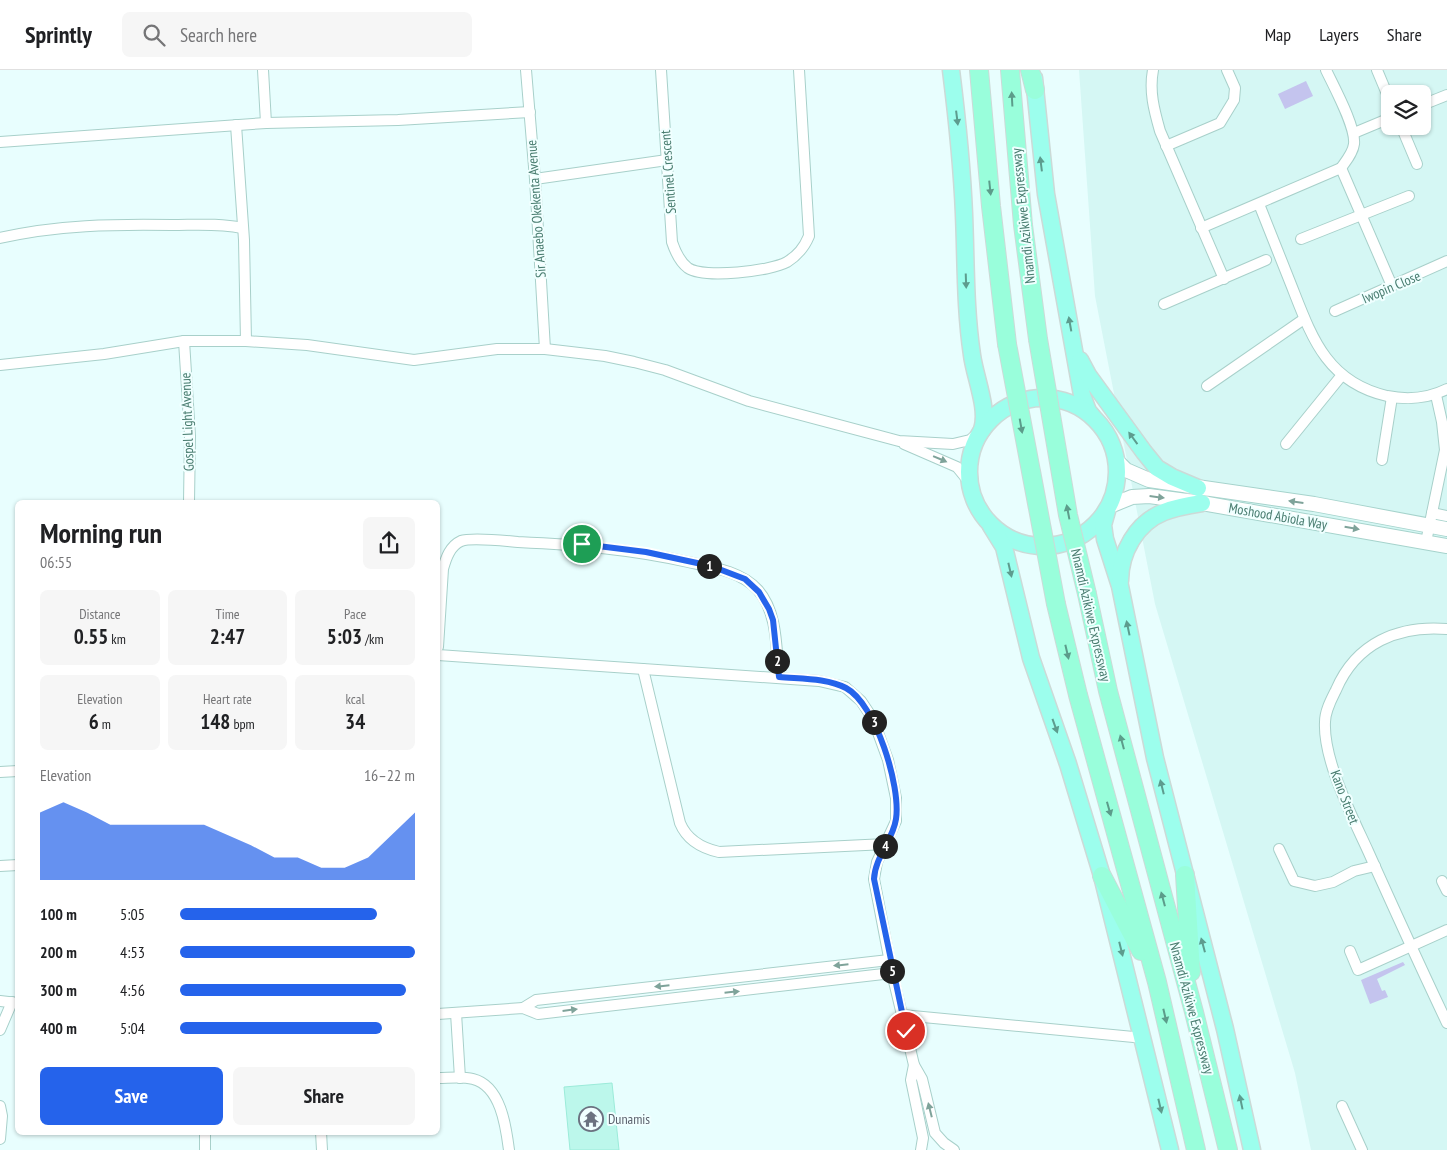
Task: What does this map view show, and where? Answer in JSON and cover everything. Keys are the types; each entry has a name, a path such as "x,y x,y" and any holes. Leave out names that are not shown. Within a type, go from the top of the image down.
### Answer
{"highway":[{"path":"951,70 959,136 968,319 974,371 985,416 981,432 972,451 969,470 970,489 978,508 1004,547 1031,658 1068,764 1102,876 1144,1038 1170,1150"},
{"name":"Nnamdi Azikiwe Expressway","path":"979,70 991,206 1007,344 1056,604 1078,696 1157,982 1196,1150"},
{"name":"Nnamdi Azikiwe Expressway","path":"1010,70 1023,225 1038,339 1068,515 1113,710 1228,1145"},
{"path":"1030,70 1035,90"},
{"name":"Nnamdi Azikiwe Expressway","path":"1034,70 1046,194 1082,394 1088,411 1096,420"},
{"path":"1074,344 1088,375 1150,460 1165,473 1200,495"},
{"path":"981,432 993,418 1006,408 1036,398 1053,399 1083,410 1096,420 1109,439 1116,460 1117,476 1115,491 1108,508 1095,526 1080,538 1062,545 1043,547 1024,544 1006,537 991,526"},
{"path":"1120,586 1120,571 1127,548 1145,524 1163,512 1200,495"},
{"name":"Nnamdi Azikiwe Expressway","path":"1108,508 1103,532 1120,586 1147,725 1225,1029 1252,1150"},
{"path":"1184,875 1194,1012"},
{"path":"1102,876 1157,982"}],"main road":[{"name":"Moshood Abiola Way","path":"1116,460 1126,470 1141,477 1200,495 1447,546"},
{"name":"Moshood Abiola Way","path":"1108,508 1139,496 1200,495 1314,504 1431,519 1447,530"}],"street":[{"path":"263,70 266,123"},
{"name":"Sir Anaebo Okekenta Avenue","path":"526,70 535,179 545,349"},
{"name":"Sentinel Crescent","path":"661,70 672,242 679,257 688,268 704,274 718,275 786,263 804,248 809,236 799,70"},
{"path":"1153,70 1151,92 1154,111 1166,146 1224,279"},
{"path":"1166,146 1220,123 1234,100 1235,88 1227,70"},
{"path":"1201,228 1341,168 1350,156 1354,146 1354,132 1326,70"},
{"path":"1377,70 1384,85"},
{"path":"1431,101 1447,95"},
{"path":"0,142 266,123 398,120 530,112"},
{"path":"1354,132 1381,122"},
{"path":"236,125 244,240 246,341"},
{"path":"1405,135 1417,164"},
{"path":"535,179 667,160"},
{"path":"1341,168 1392,286"},
{"path":"1301,239 1409,196"},
{"path":"1259,204 1314,341 1322,354 1342,375 1368,390 1392,397 1404,398 1436,395 1447,389"},
{"path":"0,238 57,227 96,225 214,225 242,228"},
{"path":"1164,304 1266,260"},
{"name":"Iwopin Close","path":"1335,311 1447,261"},
{"path":"1207,386 1304,319"},
{"path":"0,365 104,354 184,342 246,341 307,344 414,360 496,349 545,349 605,356 665,370 762,405 899,441 957,467 966,478 970,489"},
{"name":"Gospel Light Avenue","path":"184,342 190,436 189,500"},
{"path":"1286,444 1342,375"},
{"path":"1426,542 1445,450 1442,422 1436,395"},
{"path":"1382,460 1392,397"},
{"path":"899,441 953,444 970,440 981,432"},
{"path":"1431,519 1447,516"},
{"path":"440,616 443,569 453,547 462,541 582,544 646,552 711,566 745,579 759,592 773,620 779,677"},
{"name":"Kano Street","path":"1447,629 1409,630 1385,637 1366,649 1351,664 1339,682 1329,704 1325,722 1328,748 1341,790 1447,1024"},
{"path":"440,655 643,670 779,677 819,681 845,687 854,693 868,709 888,760 896,798 896,821 874,870 889,960 914,1065 922,1079 935,1132 944,1143 954,1150"},
{"path":"643,670 680,823 687,835 698,844 719,852 886,844"},
{"path":"0,772 15,771"},
{"path":"1278,849 1294,881 1315,886 1333,882 1354,871 1375,866"},
{"path":"0,866 15,865"},
{"path":"1442,880 1447,891"},
{"path":"1350,951 1358,970 1447,930"},
{"path":"523,1008 536,1000 889,960"},
{"path":"440,1014 523,1008 538,1014 892,973"},
{"path":"611,992 612,1005"},
{"path":"0,1001 15,1003 0,1030"},
{"path":"456,1013 460,1078"},
{"path":"902,1015 1144,1038"},
{"path":"914,1065 911,1080 923,1138 920,1150"},
{"path":"440,1078 475,1079 486,1088 499,1102 505,1121 509,1150"},
{"path":"0,1106 2,1127 0,1139"},
{"path":"1342,1106 1362,1150"},
{"path":"205,1135 205,1150"},
{"path":"321,1135 322,1150"}],"shaded area":[{"path":"1079,70 1447,70 1447,1150 1311,1150 1295,1073 1155,604 1095,296"},
{"path":"1306,81 1313,96 1285,109 1278,94"},
{"path":"1403,962 1405,965 1377,979 1382,991 1385,990 1388,997 1370,1004 1361,980"}],"building":[{"name":"Dunamis","path":"612,1083 619,1150 570,1150 564,1087"}],"place":[{"name":"Dunamis","path":"591,1119"}],"route":[{"path":"582,544 646,552 711,566 745,579 753,585 765,600 773,620 779,677 819,681 845,687 854,693 868,709 888,760 896,798 896,821 877,862 874,870 874,879 892,973 906,1031"}]}
